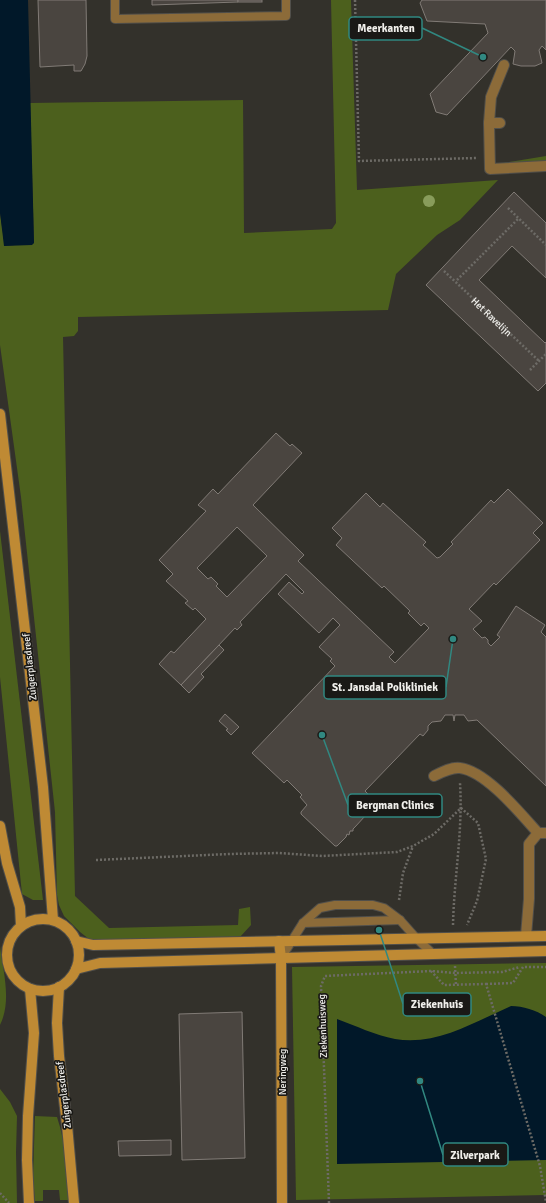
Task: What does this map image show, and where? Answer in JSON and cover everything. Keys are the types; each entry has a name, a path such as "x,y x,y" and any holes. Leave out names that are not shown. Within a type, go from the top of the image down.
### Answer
{"main road":[{"name":"Zuigerplasdreef","path":"0,414 43,787 53,920"},
{"path":"0,826 7,863 20,908 21,926"},
{"path":"42,918 53,920 63,925 71,932 76,941 79,951 79,960 76,969 69,980 59,987 45,991 30,989 15,978 10,969 7,960 9,941 14,932 31,920 42,918"},
{"path":"76,941 93,945 546,936"},
{"name":"Neringweg","path":"279,941 281,958 282,1203"},
{"path":"76,969 100,963 546,951"},
{"name":"Zuigerplasdreef","path":"59,987 57,1023 59,1056 74,1201"},
{"path":"29,1202 27,1160 34,1033 30,989"}],"street":[{"path":"504,65 491,98 488,123 490,169 546,166"},
{"path":"488,123 500,123"},
{"path":"434,776 445,770 459,768 476,773 542,833 529,844 529,898 526,936"}],"lane":[{"path":"115,0 115,19 286,16 286,0"},
{"path":"281,958 303,923 320,908 335,905 373,905 384,908 400,920 433,954"},
{"path":"303,923 400,920"}],"path":[{"path":"355,0 359,161 490,158"},
{"path":"508,208 546,245"},
{"path":"457,280 518,218"},
{"name":"Het Ravelijn","path":"444,271 539,361"},
{"path":"530,370 546,354"},
{"path":"454,938 454,902 462,808 459,768"},
{"path":"96,860 252,853 322,856 397,852 413,846 434,834 462,808"},
{"path":"462,808 478,823 486,859 477,901 465,929 465,937"},
{"path":"402,905 399,900 403,872 413,846"},
{"path":"393,899 399,900"},
{"path":"465,953 466,973"},
{"path":"454,954 456,985"},
{"name":"Ziekenhuisweg","path":"330,1203 321,986 325,976 430,971 455,973 502,972 517,967 546,967"},
{"path":"430,971 444,985 513,983 523,967"},
{"path":"486,984 490,993 540,1166 546,1202"},
{"path":"0,1193 8,1203"}],"green space":[{"path":"331,0 351,0 357,190 498,180 460,220 437,235 396,274 388,310 78,317 78,331 74,336 63,337 75,896 109,928 238,925 239,909 250,907 251,925 240,937 110,941 89,939 64,916 59,905 57,895 55,812 21,497 0,345 0,213 5,246 34,243 30,103 243,100 244,233 332,229 336,223"},
{"path":"546,156 546,162 503,163"},
{"path":"0,531 43,900 33,900 22,894 0,677"},
{"path":"0,946 6,996 4,1016 0,1025"},
{"path":"546,963 546,1195 296,1200 292,967"},
{"path":"0,1089 10,1102 17,1116 17,1203 0,1203"},
{"path":"35,1116 57,1117 64,1148 69,1200 60,1200 59,1190 43,1190 43,1201 35,1201 33,1177"}],"water":[{"path":"0,0 28,0 34,243 32,245 4,246 0,213"},
{"path":"511,1006 529,1009 546,1017 546,1160 337,1164 337,1019 395,1039 426,1039 455,1031"}],"building":[{"path":"38,0 86,0 87,56 81,71 74,71 74,65 40,67"},
{"path":"152,0 238,0 238,2 152,5"},
{"path":"238,0 262,0 262,2 238,2"},
{"path":"422,0 546,0 546,50 542,46 539,50 542,63 535,66 521,66 513,64 515,51 511,47 447,115 436,112 430,94 488,33 485,24 427,21 420,3"},
{"path":"514,192 546,223 546,278 512,246 479,280 545,343 546,342 546,383 538,391 426,285"},
{"path":"276,433 290,446 292,444 302,453 253,505 304,555 298,561 394,652 389,657 395,663 429,628 424,623 421,626 408,613 410,611 384,586 382,588 336,545 342,538 332,528 366,493 380,507 383,503 426,542 423,545 437,558 440,557 453,544 451,542 491,500 494,503 508,489 543,523 533,533 540,540 496,585 494,583 469,609 482,621 473,629 482,638 485,637 491,646 500,637 497,635 516,606 545,625 541,632 546,637 546,786 477,720 468,721 464,715 455,715 454,721 453,715 445,715 441,721 432,722 428,726 428,730 423,736 420,734 365,791 377,803 353,829 353,831 350,831 349,835 347,834 337,846 335,846 301,814 307,805 300,797 302,795 287,780 284,783 252,753 335,666 330,661 332,659 319,647 340,625 333,618 319,633 278,594 289,582 302,594 304,592 286,574 240,622 242,625 237,630 235,628 181,685 159,664 171,651 174,653 206,619 195,608 193,610 185,603 188,601 166,581 173,574 159,560 206,511 198,505 213,489 218,494","holes":["237,527 267,556 227,597 216,586 218,584 211,577 208,579 197,568"]},
{"path":"219,645 224,650 201,674 204,677 189,693 181,685"},
{"path":"225,714 239,727 231,735 226,730 228,729 219,721"},
{"path":"242,1012 245,1158 182,1160 179,1014"},
{"path":"171,1140 171,1155 119,1156 118,1141"}],"place":[{"name":"Meerkanten","path":"483,57"},
{"name":"St. Jansdal Polikliniek","path":"453,639"},
{"name":"Bergman Clinics","path":"322,735"},
{"name":"Ziekenhuis","path":"379,930"},
{"name":"Zilverpark","path":"420,1081"}]}
